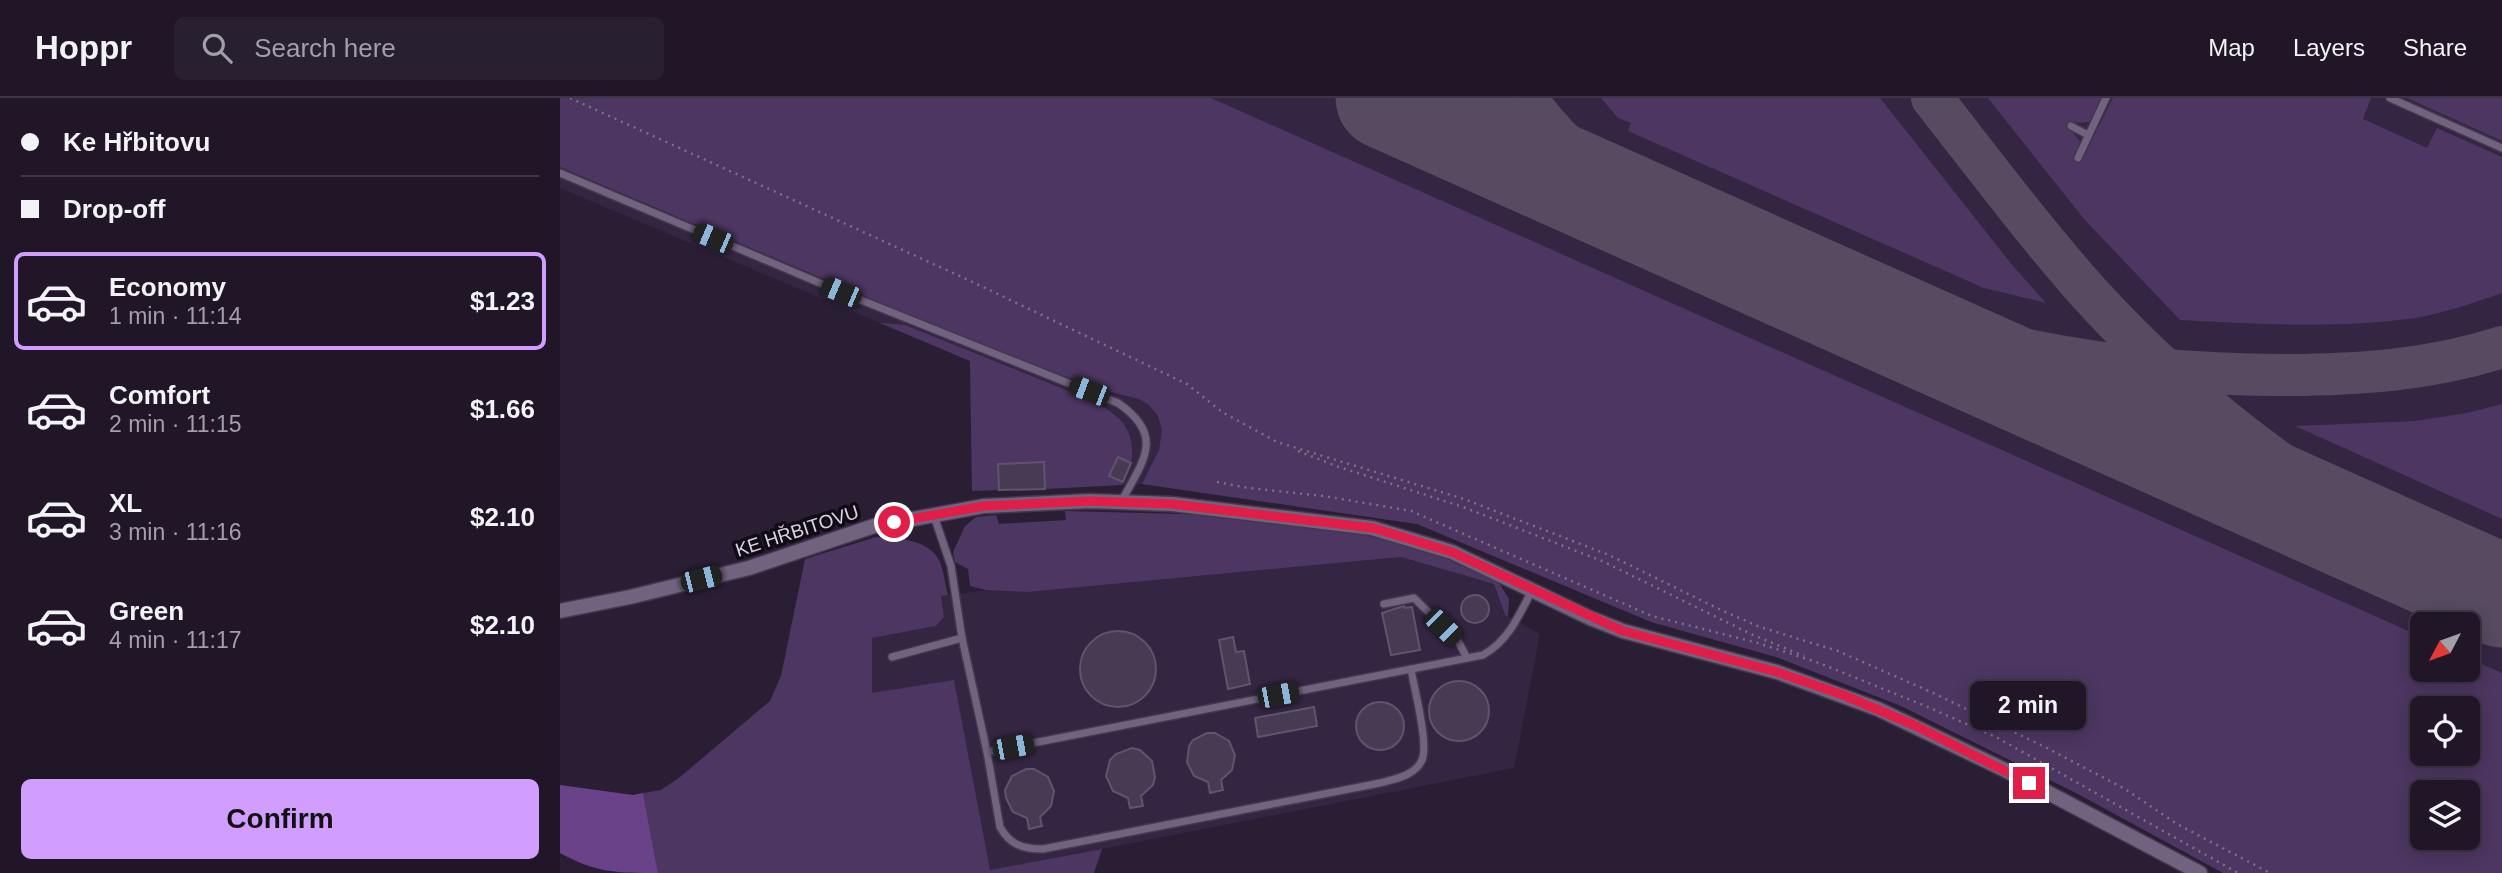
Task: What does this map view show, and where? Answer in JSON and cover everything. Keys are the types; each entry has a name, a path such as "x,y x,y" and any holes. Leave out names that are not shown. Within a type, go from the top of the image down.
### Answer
{"street":[{"name":"KE HŘBITOVU","path":"560,611 749,568 874,526 1002,504 1121,502 1185,505 1373,528 1452,552 1623,631 1777,672 1878,709 2007,771 2200,873"}],"lane":[{"path":"2078,158 2106,98"},
{"path":"2390,98 2502,148"},
{"path":"2071,126 2088,135"},
{"path":"560,173 841,292 1118,403 1139,421 1148,446 1121,502"},
{"path":"934,515 951,566 962,638 1000,827 1015,845 1027,849 1043,849 1403,777 1414,770 1422,760 1424,744 1410,669"},
{"path":"987,752 1483,655 1497,647 1517,621 1532,590"},
{"path":"1384,604 1414,598 1458,641 1467,658"},
{"path":"892,657 962,638"}],"path":[{"path":"570,98 951,272 1187,384 1222,412 1277,442 1336,466 1464,506 1602,561 1753,635 1819,663"},
{"path":"1277,442 1464,499 1609,555 1760,627 1838,651 2047,748 2125,789 2177,824 2225,851 2270,873"}],"shaded area":[{"path":"560,98 2502,98 2502,873 2223,873 2078,794 1901,706 1776,657 1651,622 1417,524 1142,484 972,491 970,361 560,188"},
{"path":"560,98 1211,98 2410,632 2410,682 2480,682 2480,663 2502,673 2502,873 2223,873 2078,794 1901,706 1776,657 1651,622 1417,524 1142,484 1159,450 1162,430 1158,416 1149,405 1139,399 1096,388 973,342 560,167"},
{"path":"1601,98 1880,98 2013,266 2046,303 1984,288 1628,131 1631,123 1618,118"},
{"path":"1988,98 2103,98 2091,122 2071,123 2068,127 2080,141 2075,158 2082,160 2113,98 2371,98 2363,119 2427,148 2437,128 2502,157 2502,293 2415,318 2356,324 2297,325 2180,320 2084,219"},
{"path":"2407,98 2502,98 2502,141"},
{"path":"880,323 905,325 1081,396 1112,413 1126,428 1132,449 1131,463 1118,457 1109,476 1123,482 1122,485 1045,489 1044,462 999,464 999,490 972,491 970,361"},
{"path":"2502,404 2502,519 2295,426 2415,421 2467,413"},
{"path":"1065,511 1221,515 1356,533 1437,553 1499,583 1509,599 1508,617 1494,584 1401,557 1028,592 986,590 970,586 968,569 955,562 953,552 965,526 976,517 996,515 999,524 1066,520"},
{"path":"876,537 903,539 928,548 940,562 948,595 941,596 944,617 936,626 872,638 872,693 954,680 990,870 1102,849 1094,873 658,873 643,793 661,790 680,777 770,701 781,676 805,559"},
{"path":"1401,557 1494,584 1505,615 1540,634 1514,768 990,871 872,693 872,638 936,626 944,617 941,596 997,589 1028,592"},
{"path":"560,785 633,795 643,793 658,873 630,873 596,868 560,853"}],"building":[{"path":"1118,457 1131,463 1123,482 1109,476"},
{"path":"1044,462 1045,489 999,490 998,464"},
{"path":"1475,595 1485,599 1489,609 1485,619 1475,623 1465,619 1461,609 1465,599"},
{"path":"1404,606 1412,607 1420,650 1391,655 1382,613"},
{"path":"1118,631 1132,634 1145,642 1153,655 1156,669 1153,683 1145,696 1132,704 1118,707 1104,704 1091,696 1083,683 1080,669 1083,655 1091,642 1104,634"},
{"path":"1233,637 1236,652 1244,651 1250,684 1228,689 1219,640"},
{"path":"1453,681 1465,681 1481,689 1487,699 1487,723 1481,733 1465,741 1453,741 1437,733 1429,717 1429,705 1437,689"},
{"path":"1380,702 1397,709 1404,726 1397,743 1380,750 1363,743 1356,726 1363,709"},
{"path":"1314,707 1317,726 1258,737 1255,718"},
{"path":"1207,733 1215,733 1229,741 1235,755 1232,770 1221,780 1223,790 1210,793 1208,782 1194,776 1187,762 1189,746 1193,740"},
{"path":"1132,748 1140,750 1152,761 1155,777 1153,785 1141,796 1143,806 1130,808 1128,798 1113,791 1106,776 1110,760 1116,754"},
{"path":"1026,769 1034,769 1048,777 1054,791 1051,806 1040,817 1042,826 1029,829 1027,818 1013,812 1005,790 1012,776"}],"taxiway":[{"path":"1526,98 1549,128 1575,154 1603,177 1665,217 1731,250 1829,291 1955,333 2082,360 2147,368 2283,375 2394,370 2448,361 2502,347"},
{"path":"1932,98 2028,221 2088,292 2179,382 2229,424 2333,500 2444,565 2502,593"}],"runway":[{"path":"1387,98 2502,596"}],"route":[{"path":"894,522 1002,504 1090,501 1172,504 1326,520 1373,528 1452,552 1623,631 1777,672 1843,695 1914,725 2029,783"}]}
